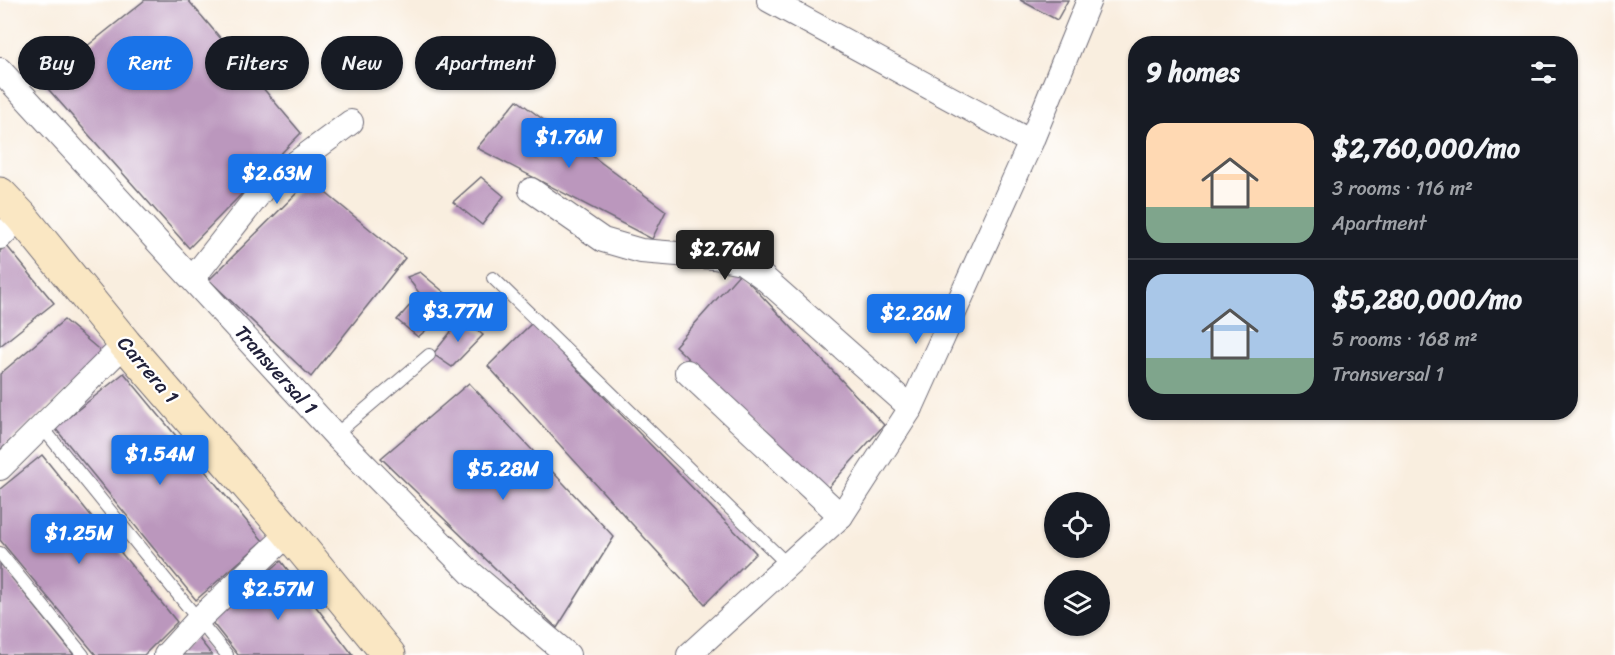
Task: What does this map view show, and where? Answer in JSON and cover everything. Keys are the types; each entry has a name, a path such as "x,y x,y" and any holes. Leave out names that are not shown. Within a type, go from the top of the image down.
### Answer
{"street":[{"path":"769,0 1030,141"},
{"path":"689,655 841,516 911,408 1030,141 1089,0"},
{"name":"Transversal 1","path":"0,70 335,435 471,573 568,655"},
{"path":"193,278 266,185 351,122"},
{"path":"531,190 603,240 641,251 714,257 742,262 763,277 911,408"},
{"name":"Carrera 1","path":"7,216 125,344 289,533 389,655"},
{"path":"0,468 125,344"},
{"path":"687,372 841,516"},
{"path":"166,655 198,620 289,533"}],"lane":[{"path":"493,278 788,565"},
{"path":"335,435 429,355"},
{"path":"42,427 227,655"},
{"path":"0,553 83,655"}],"building":[{"path":"145,0 188,0 219,36 205,36 205,90 264,90 301,133 189,248 49,90 95,90 95,40"},
{"path":"1020,0 1068,0 1057,20"},
{"path":"517,100 666,211 652,239 477,148"},
{"path":"481,177 504,196 482,225 453,202"},
{"path":"310,180 405,258 311,377 209,280"},
{"path":"6,245 54,303 0,346 0,251"},
{"path":"420,272 457,303 418,337 397,320 420,294 407,277"},
{"path":"740,273 884,425 825,491 675,346"},
{"path":"462,318 483,335 452,367 433,354"},
{"path":"64,320 103,353 103,358 0,450 0,374"},
{"path":"532,323 756,553 705,604 488,366"},
{"path":"124,373 263,541 196,600 55,428"},
{"path":"469,383 614,537 557,628 381,458"},
{"path":"42,455 177,622 144,655 96,655 0,540 0,489"},
{"path":"281,561 353,655 238,655 211,621"},
{"path":"0,563 74,655 0,655"},
{"path":"196,635 212,655 178,655"}]}
